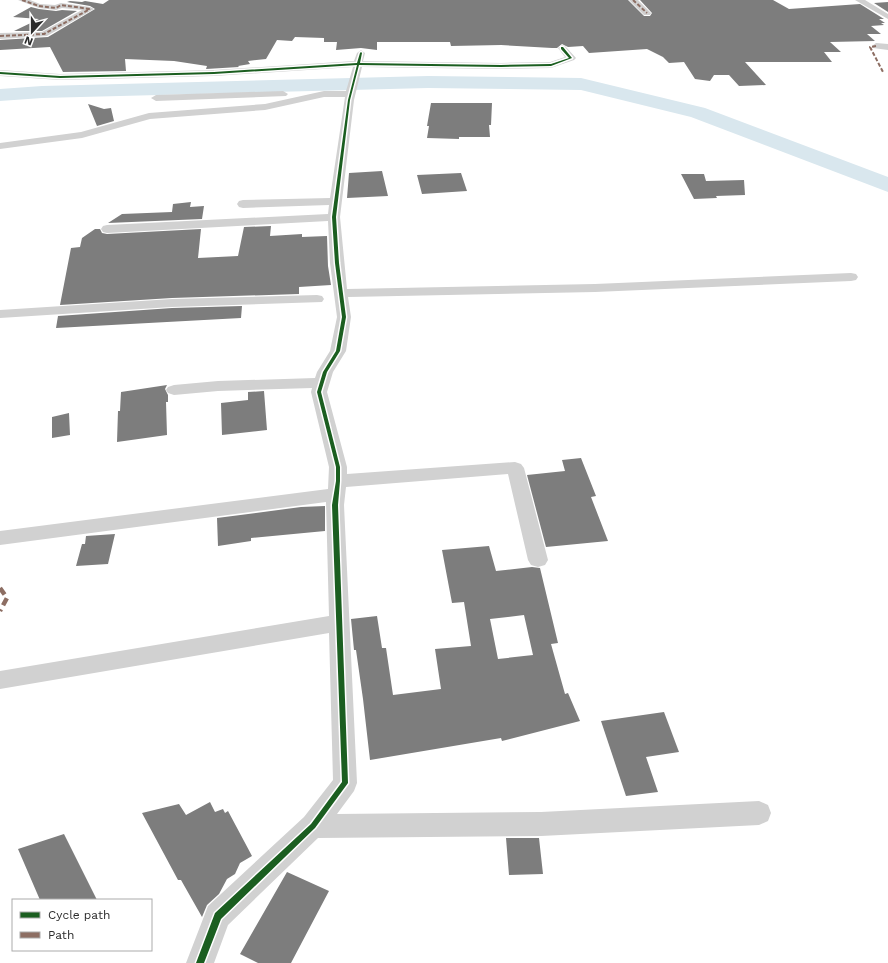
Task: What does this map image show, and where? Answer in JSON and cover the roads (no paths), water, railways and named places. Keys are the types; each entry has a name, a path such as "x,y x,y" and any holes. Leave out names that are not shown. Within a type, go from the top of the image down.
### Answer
{"street":[{"path":"0,36 44,34 90,9 61,5 56,8 39,6 22,0"},
{"path":"636,0 647,13"},
{"path":"859,0 888,17"},
{"path":"876,46 888,46"},
{"path":"0,73 60,77 357,68 551,65 571,58 562,48"},
{"path":"200,963 218,916 313,826 345,783 335,505 338,467 318,392 325,372 338,351 344,317 341,293 336,209 350,97 361,53"},
{"path":"156,98 272,94 324,94 350,97"},
{"path":"0,146 82,135 149,116 236,110 265,106 324,94"},
{"path":"243,204 336,209"},
{"path":"107,229 336,209"},
{"path":"341,293 595,288 851,277"},
{"path":"0,314 172,303 317,299"},
{"path":"174,390 218,386 321,383"},
{"path":"0,538 337,488 515,468 538,560"},
{"path":"0,680 74,669 339,623"},
{"path":"313,826 541,824 759,813"}],"waterway":[{"path":"0,95 42,92 428,82 581,84 698,112 888,185"}]}
